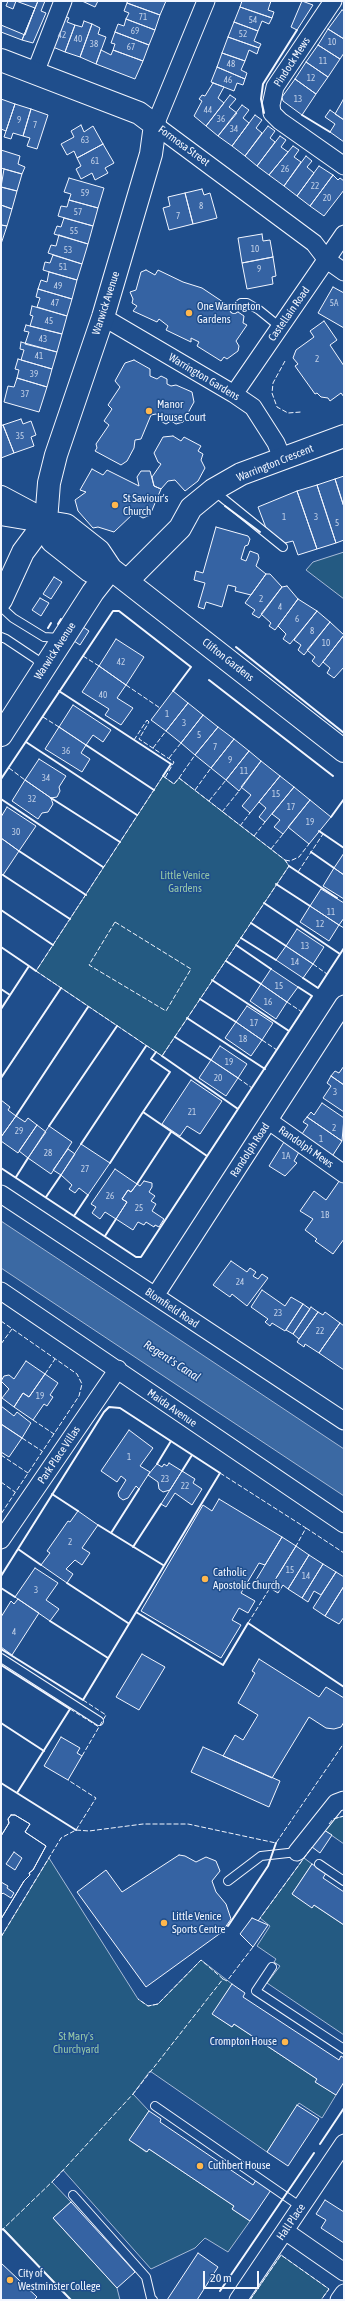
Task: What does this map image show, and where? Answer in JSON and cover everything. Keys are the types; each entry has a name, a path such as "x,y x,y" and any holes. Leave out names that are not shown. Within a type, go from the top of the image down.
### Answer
{"main road":[{"name":"Formosa Street","path":"1,60 34,74 139,113 154,125"},
{"name":"Warwick Avenue","path":"46,521 49,483 56,455 103,317 150,154 154,125"},
{"name":"Warrington Crescent","path":"119,575 180,528 191,508 213,490 241,474 344,436"},
{"path":"1,498 46,521"},
{"path":"1,514 46,521"},
{"path":"1,600 23,552 46,521"},
{"name":"Clifton Gardens","path":"46,521 66,525 99,551 119,575 344,751"},
{"name":"Warwick Avenue","path":"1,735 93,592 119,575"}],"street":[{"path":"34,74 63,1"},
{"name":"Warwick Avenue","path":"154,125 206,1"},
{"name":"Pindock Mews","path":"333,1 274,87 271,105 272,112 280,121 344,166"},
{"name":"Formosa Street","path":"154,125 314,243 327,260 344,272"},
{"name":"Castellain Road","path":"234,394 344,234"},
{"name":"Warrington Gardens","path":"103,317 234,394 253,407 276,443 282,458"},
{"name":"Randolph Road","path":"155,1296 268,1121 342,1013"},
{"name":"Randolph Mews","path":"268,1121 344,1174"},
{"name":"Blomfield Road","path":"1,1194 344,1421"},
{"name":"Maida Avenue","path":"1,1291 118,1369 344,1524"},
{"name":"Park Place Villas","path":"1,1540 118,1369"},
{"path":"297,1852 336,1803 344,1800"},
{"name":"Hall Place","path":"238,2300 344,2143"},
{"path":"285,2231 344,2272"},
{"path":"339,2300 344,2293"}],"lane":[{"path":"234,309 241,303 247,303 260,310 280,327"},
{"path":"213,490 283,547"},
{"path":"1,607 13,618 44,637 63,638"},
{"path":"1,637 36,659 44,668"},
{"path":"1,1658 99,1721"},
{"path":"228,1881 261,1856 297,1852"},
{"path":"319,1864 344,1881"},
{"path":"272,1967 256,1991 344,2050"},
{"path":"154,2106 301,2207"},
{"path":"73,2195 146,2277 151,2298 153,2300"}],"green space":[{"path":"344,552 344,599 306,570 313,562"},
{"name":"Little Venice Gardens","path":"163,776 174,784 179,778 285,860 289,866 162,1056 36,971"},
{"path":"344,1816 344,1844 324,1830 333,1819"},
{"name":"St Mary's Churchyard","path":"49,1858 138,1999 148,2006 158,2004 201,1960 232,1984 213,2014 232,2027 234,2024 317,2079 316,2082 336,2095 322,2118 299,2103 267,2152 150,2071 133,2094 149,2111 130,2140 146,2152 149,2149 234,2206 232,2209 250,2221 228,2252 205,2238 195,2248 151,2269 63,2170 52,2182 71,2202 53,2218 117,2288 120,2300 71,2300 4,2229 1,2231 1,1937"},
{"path":"304,1858 312,1864 292,1894 312,1907 314,1905 344,1925 344,2035 267,1983 280,1966 274,1962 276,1959 257,1946 270,1926 260,1918"},
{"path":"281,2255 329,2289 321,2300 250,2300"}],"water":[{"name":"Regent's Canal","path":"1,1221 344,1449 344,1496 1,1268"}],"building":[{"path":"1,1 38,1 22,40 1,32"},
{"path":"8,1 6,6 13,9 16,1 35,8 25,35 1,25 1,2"},
{"path":"38,1 45,1 41,11 46,13 33,43 22,40"},
{"path":"82,1 98,1 95,7"},
{"path":"128,1 166,1 160,15 127,3"},
{"path":"242,1 271,1 268,10 274,12 272,18 240,7"},
{"path":"302,1 313,5 297,30 291,27"},
{"path":"127,3 160,15 155,30 126,19 129,13 124,11"},
{"path":"240,7 272,18 269,24 262,21 258,31 234,22"},
{"path":"342,10 344,11 344,39 328,29"},
{"path":"60,14 69,18 67,22 75,25 65,52 48,45"},
{"path":"126,19 155,30 149,45 115,32 118,24 124,26"},
{"path":"84,21 92,24 80,57 65,52 75,25 82,27"},
{"path":"234,22 258,31 254,41 261,44 259,48 228,37"},
{"path":"92,24 100,28 98,34 106,37 96,64 80,57"},
{"path":"328,29 344,39 344,53 340,59 318,45"},
{"path":"115,32 149,45 143,61 113,50 115,44 111,43"},
{"path":"228,37 259,48 257,54 249,50 245,61 222,53"},
{"path":"318,45 340,59 328,77 306,62"},
{"path":"101,50 111,55 113,50 143,61 135,79 96,64"},
{"path":"222,53 245,61 241,70 247,73 245,79 217,67"},
{"path":"306,62 328,77 316,94 295,79"},
{"path":"217,67 245,79 243,85 237,83 234,91 211,82"},
{"path":"295,79 316,94 302,115 283,101 282,97"},
{"path":"213,83 224,87 218,98 224,103 206,126 194,116 202,101 199,99 202,95 205,96"},
{"path":"230,95 236,99 229,107 237,113 218,136 206,126"},
{"path":"1,99 15,104 6,131 1,129"},
{"path":"343,100 344,101 344,120 335,114"},
{"path":"15,104 31,109 23,136 13,133 11,139 4,137"},
{"path":"242,105 249,110 243,118 249,123 232,146 218,136"},
{"path":"31,109 48,115 37,149 27,146 30,138 23,136"},
{"path":"330,110 344,120 344,142 330,132 335,124 325,117"},
{"path":"255,115 262,120 256,128 262,133 245,156 232,146"},
{"path":"81,125 84,132 93,126 103,144 77,158 74,151 67,155 61,144 74,137 71,131"},
{"path":"268,126 275,131 270,138 275,142 257,166 245,156"},
{"path":"280,136 286,140 281,147 288,152 269,175 257,166"},
{"path":"103,144 114,163 105,168 108,173 95,180 92,173 81,179 76,169 81,166 77,158"},
{"path":"293,146 299,150 294,157 301,162 284,186 269,175"},
{"path":"1,150 20,156 18,164 25,167 22,174 1,168"},
{"path":"306,156 312,161 307,167 314,173 297,196 284,186"},
{"path":"319,166 333,175 310,206 297,196"},
{"path":"4,169 22,174 17,191 1,187"},
{"path":"333,175 338,180 340,178 344,181 344,190 324,216 310,206"},
{"path":"69,178 104,188 98,208 69,200 71,194 64,192"},
{"path":"1,187 17,191 12,209 1,205"},
{"path":"202,189 204,195 210,193 217,218 193,224 185,193"},
{"path":"185,193 193,224 169,230 163,208 170,206 168,197"},
{"path":"69,200 98,208 93,226 58,216 61,206 67,207"},
{"path":"1,205 12,209 7,226 1,225"},
{"path":"64,218 93,226 88,244 54,234 57,226 61,227"},
{"path":"1,225 7,226 1,244"},
{"path":"262,234 263,241 270,240 273,257 242,263 238,238"},
{"path":"59,235 88,244 82,264 48,253 51,245 56,246"},
{"path":"53,255 82,264 77,280 43,270 45,262 50,263"},
{"path":"273,257 276,276 272,277 273,284 247,289 242,263"},
{"name":"One Warrington Gardens","path":"146,270 155,275 158,270 183,282 202,288 244,316 243,323 247,325 236,341 239,346 238,351 227,359 224,357 221,361 197,346 199,342 191,338 191,342 166,330 168,326 159,319 157,322 133,311 137,306 132,303 133,299 130,292 136,290 141,272"},
{"path":"49,272 77,280 72,299 38,289 41,280 47,282"},
{"path":"333,287 344,293 344,328 318,313"},
{"path":"38,289 72,299 67,316 37,307 40,298 36,297"},
{"path":"32,306 67,316 62,334 30,326 33,316 30,315"},
{"path":"324,321 337,340 330,345 344,366 344,397 341,393 330,401 328,398 321,397 317,393 315,394 295,366 298,364 293,358 296,350 314,337 310,331"},
{"path":"26,325 62,334 57,352 25,344 29,332 24,331"},
{"path":"21,342 57,352 52,369 21,360 24,350 20,349"},
{"path":"18,359 52,369 47,387 17,378 19,370 15,369"},
{"name":"Manor House Court","path":"134,360 150,369 150,376 157,379 161,376 167,379 167,384 171,386 176,385 192,392 194,402 183,422 176,424 171,421 166,424 162,422 162,417 156,414 151,415 141,439 135,440 134,448 127,461 121,465 95,451 97,448 96,444 109,425 104,421 112,409 108,405 120,387 115,381 125,363"},
{"path":"17,378 47,387 39,412 4,402 8,386 14,387"},
{"path":"21,419 23,424 31,421 36,435 31,437 34,446 14,453 3,425"},
{"path":"3,425 14,453 1,458 1,426"},
{"name":"Manor House Court","path":"173,436 181,441 184,437 201,446 198,451 203,454 201,460 205,468 198,481 185,491 175,480 168,481 161,489 154,486 152,477 161,464 158,462 154,453 163,437"},
{"name":"St Saviour's Church","path":"92,469 103,475 107,470 139,486 137,477 141,471 150,471 154,486 161,489 150,515 143,518 134,513 114,532 98,527 93,528 78,511 75,500 86,492 80,490"},
{"path":"344,476 344,507 335,479"},
{"path":"335,479 344,507 344,540 336,543 317,485"},
{"path":"317,485 336,543 317,549 297,491"},
{"path":"297,491 317,549 298,555 293,541 285,543 266,528 258,507"},
{"path":"216,527 248,536 250,539 248,545 245,546 241,559 246,561 250,551 258,554 259,558 256,566 266,574 251,595 235,591 236,587 228,585 222,607 206,602 204,609 198,607 205,583 194,580 196,571 203,573"},
{"path":"266,574 270,574 282,587 259,618 252,614 255,610 245,603"},
{"path":"54,577 62,582 51,599 43,594"},
{"path":"287,586 298,599 275,630 269,626 271,623 261,614 282,587"},
{"path":"40,598 49,603 41,616 32,610"},
{"path":"298,599 317,611 290,644 283,639 286,634 278,626"},
{"path":"317,611 330,622 304,655 298,650 301,645 294,640"},
{"path":"330,622 344,635 319,667 312,661 315,657 307,650"},
{"path":"83,627 89,631 80,645 74,641"},
{"path":"344,635 344,667 334,678 327,673 330,668 323,662"},
{"path":"116,639 144,657 126,685 99,666"},
{"path":"99,666 126,685 117,698 133,708 121,725 105,715 109,709 82,692"},
{"path":"173,691 188,703 166,731 151,720"},
{"path":"188,703 203,715 181,743 166,731"},
{"path":"73,705 111,730 103,742 93,735 86,745 59,727"},
{"path":"203,715 218,727 195,755 181,743"},
{"path":"59,727 86,745 81,753 90,759 82,772 45,749"},
{"path":"218,727 234,739 211,768 195,755"},
{"path":"234,739 249,751 226,780 211,768"},
{"path":"249,751 261,761 239,791 226,780"},
{"path":"39,759 66,776 59,787 60,791 57,797 51,798 25,780"},
{"path":"261,761 280,776 250,813 242,806 251,795 241,787"},
{"path":"280,776 294,787 265,822 259,817 266,808 259,802"},
{"path":"25,780 51,798 53,804 48,812 42,813 38,819 12,801"},
{"path":"294,787 310,800 283,834 274,827 280,820 272,814"},
{"path":"310,800 331,817 309,844 288,827"},
{"path":"7,807 36,826 19,851 1,838 1,817"},
{"path":"1,838 19,851 3,875 1,873"},
{"path":"344,853 344,875 334,868"},
{"path":"334,868 344,875 344,899 323,886"},
{"path":"321,889 344,903 344,918 339,925 310,906"},
{"path":"310,906 339,925 329,941 300,922"},
{"path":"297,929 324,947 313,964 286,946"},
{"path":"286,946 313,964 303,978 276,960"},
{"path":"271,969 298,987 287,1002 261,984"},
{"path":"261,984 287,1002 276,1019 250,1001"},
{"path":"247,1006 273,1023 262,1040 236,1022"},
{"path":"236,1022 262,1040 251,1056 225,1038"},
{"path":"220,1046 247,1064 238,1078 211,1060"},
{"path":"211,1060 238,1078 226,1096 199,1078"},
{"path":"344,1066 344,1085 331,1076 335,1071 339,1073"},
{"path":"331,1076 344,1085 344,1112 323,1098 331,1086 327,1083"},
{"path":"191,1080 222,1101 200,1134 187,1126 180,1136 162,1124"},
{"path":"1,1100 10,1107 8,1110 16,1116 1,1137"},
{"path":"322,1103 344,1118 342,1141 307,1117 311,1112 314,1115"},
{"path":"16,1116 25,1122 28,1118 37,1125 18,1153 1,1141 1,1137"},
{"path":"307,1117 342,1141 331,1158 300,1137 308,1125 303,1122"},
{"path":"37,1125 46,1132 28,1158 19,1151"},
{"path":"49,1126 72,1142 51,1174 28,1158"},
{"path":"284,1142 299,1152 294,1161 297,1163 285,1176 269,1166"},
{"path":"81,1144 110,1163 88,1195 79,1188 75,1193 69,1189 72,1185 61,1175"},
{"path":"68,1149 75,1154 61,1175 53,1170"},
{"path":"115,1169 137,1184 131,1192 128,1190 122,1199 127,1202 116,1219 105,1212 100,1219 92,1213 96,1207 91,1204"},
{"path":"342,1177 344,1179 344,1239 333,1254 315,1241 317,1239 305,1230 313,1219 300,1211 314,1191 326,1200"},
{"path":"144,1181 152,1183 152,1187 149,1192 155,1196 151,1201 156,1204 152,1211 164,1219 159,1227 155,1225 154,1227 146,1222 144,1225 138,1222 133,1230 116,1219 127,1202 122,1199 128,1190 131,1192 137,1184 140,1186"},
{"path":"231,1261 247,1272 250,1268 256,1272 253,1276 258,1279 262,1274 268,1278 247,1306 232,1294 230,1297 213,1285"},
{"path":"262,1290 285,1306 291,1297 303,1304 285,1331 272,1323 270,1326 265,1322 268,1319 251,1307"},
{"path":"303,1304 310,1309 293,1334 286,1330"},
{"path":"311,1307 318,1312 299,1339 293,1334"},
{"path":"318,1312 323,1315 325,1312 340,1323 319,1353 305,1344 304,1347 297,1342"},
{"path":"340,1323 344,1326 344,1370 319,1353"},
{"path":"26,1361 45,1374 29,1397 23,1393 14,1407 2,1398 9,1389 1,1381 4,1376 9,1375 14,1379"},
{"path":"45,1374 58,1383 50,1395 53,1397 47,1406 44,1404 33,1420 14,1407 23,1393 29,1397"},
{"path":"1,1406 14,1416 17,1412 31,1423 22,1438 1,1424"},
{"path":"1,1424 22,1438 9,1457 1,1452"},
{"path":"129,1430 153,1448 140,1466 150,1472 139,1489 136,1486 128,1498 123,1500 119,1497 118,1493 126,1480 121,1476 117,1482 101,1471"},
{"path":"169,1463 182,1471 170,1490 163,1492 159,1489 158,1482 148,1475 157,1464 162,1467 164,1464 167,1466"},
{"path":"182,1471 195,1479 193,1483 202,1489 192,1505 175,1493 166,1507 161,1504"},
{"name":"Catholic Apostolic Church","path":"219,1499 282,1537 265,1565 259,1563 241,1593 255,1601 248,1613 239,1608 232,1620 241,1625 221,1658 141,1611 203,1505 212,1511"},
{"path":"78,1511 98,1525 82,1548 90,1553 82,1565 75,1560 66,1569 73,1574 67,1583 41,1565 50,1553 47,1551 68,1521 70,1522"},
{"path":"282,1537 296,1546 270,1588 256,1580"},
{"path":"296,1546 309,1555 288,1589 283,1585 278,1593 270,1588"},
{"path":"309,1555 323,1564 302,1598 288,1589"},
{"path":"323,1564 336,1572 321,1595 314,1591 308,1602 302,1598"},
{"path":"35,1568 58,1583 46,1600 59,1609 50,1621 15,1597"},
{"path":"336,1572 344,1577 344,1586 325,1616 313,1608"},
{"path":"344,1586 344,1617 339,1624 325,1616"},
{"path":"18,1599 39,1613 12,1655 1,1647 1,1617 11,1601 14,1604"},
{"path":"142,1654 165,1667 139,1710 116,1697"},
{"path":"259,1659 319,1697 326,1687 344,1698 344,1722 341,1727 334,1729 326,1728 309,1717 272,1778 223,1756 235,1735 243,1740 258,1715 238,1703 255,1673 252,1671"},
{"path":"61,1737 80,1748 77,1753 82,1756 68,1780 44,1766"},
{"path":"203,1747 280,1781 269,1807 191,1772"},
{"path":"11,1815 15,1815 30,1824 25,1832 46,1846 33,1870 29,1873 30,1875 24,1881 1,1919 1,1895 3,1893 11,1898 14,1893 7,1888 8,1886 1,1882 1,1836 9,1823 8,1819","holes":["14,1852 22,1858 15,1870 6,1864"]},
{"path":"11,1815 15,1815 30,1824 25,1832 46,1846 33,1870 29,1873 30,1875 24,1881 1,1919 1,1836 9,1823 8,1819"},
{"path":"324,1830 332,1835 320,1853 312,1847"},
{"name":"Little Venice Sports Centre","path":"179,1855 185,1856 196,1862 206,1857 216,1861 220,1871 212,1881 216,1892 226,1904 231,1919 222,1932 146,1987 77,1892 106,1870 122,1892"},
{"path":"312,1864 326,1873 323,1878 344,1892 344,1925 314,1905 312,1908 292,1894"},
{"path":"252,1918 268,1925 253,1947 240,1934"},
{"name":"Crompton House","path":"232,1984 245,1993 243,1997 339,2060 341,2056 344,2058 344,2082 336,2095 315,2082 317,2079 234,2024 232,2027 212,2014"},
{"path":"297,2105 319,2119 288,2166 267,2152"},
{"name":"Cuthbert House","path":"149,2111 161,2119 160,2122 253,2185 256,2180 271,2190 250,2221 232,2209 234,2206 149,2149 147,2152 129,2140"},
{"path":"325,2200 344,2212 344,2243 321,2228 326,2220 316,2214"},
{"path":"71,2202 135,2272 117,2288 53,2218"},
{"path":"198,2253 218,2267 197,2300 167,2300"},
{"name":"City of Westminster College","path":"1,2263 37,2297 34,2300 1,2300"}],"fence":[{"path":"285,361 273,383 272,393 277,407 288,413 301,412"},
{"path":"83,656 99,666"},
{"path":"126,685 160,708"},
{"path":"43,717 59,727"},
{"path":"147,720 149,722 139,739 174,762 165,778"},
{"path":"134,740 147,720"},
{"path":"153,748 166,731"},
{"path":"169,758 181,743"},
{"path":"179,778 195,755"},
{"path":"9,768 25,780"},
{"path":"195,790 211,768"},
{"path":"163,776 174,784 179,778 285,860 289,866 162,1056 36,971 163,776"},
{"path":"209,801 226,780"},
{"path":"222,812 239,791"},
{"path":"240,826 250,813"},
{"path":"254,836 265,822"},
{"path":"271,849 283,834"},
{"path":"298,872 323,834"},
{"path":"285,860 290,861 299,857 309,844"},
{"path":"115,922 191,969 166,1011 89,965 115,922"},
{"path":"339,925 344,928"},
{"path":"313,964 327,974"},
{"path":"287,1002 302,1012"},
{"path":"262,1040 277,1050"},
{"path":"238,1078 252,1088"},
{"path":"1,1321 77,1374 82,1384 79,1396 1,1514"},
{"path":"1,1344 12,1329"},
{"path":"45,1374 55,1359"},
{"path":"33,1420 54,1434"},
{"path":"22,1438 42,1451"},
{"path":"1,1455 28,1473"},
{"path":"220,1473 306,1528 296,1546"},
{"path":"1,1482 15,1492"},
{"path":"306,1528 344,1553"},
{"path":"248,1623 270,1588"},
{"path":"82,1756 106,1715 83,1700"},
{"path":"70,1709 99,1727"},
{"path":"76,1830 89,1831 143,1824 188,1824 276,1843 344,1743"},
{"path":"1,1937 61,1838 76,1830 96,1798 68,1780"},
{"path":"329,1824 333,1819 344,1816"},
{"path":"258,1921 312,1847"},
{"path":"223,1979 227,1981 253,1947"},
{"path":"1,2231 56,2178 133,2094 223,1979 201,1960 158,2004 148,2006 138,1999"},
{"path":"250,2300 281,2255 329,2289 321,2300"}],"wall":[{"path":"264,113 261,99 263,84 297,30"},
{"path":"302,115 330,132"},
{"path":"225,506 260,532"},
{"path":"1,779 113,611 119,611 191,667 173,691"},
{"path":"58,624 61,619"},
{"path":"48,628 51,623"},
{"path":"236,647 344,733"},
{"path":"209,680 333,776"},
{"path":"59,691 171,764 163,776"},
{"path":"26,742 137,815"},
{"path":"86,745 154,790"},
{"path":"51,798 120,842"},
{"path":"1,799 103,867"},
{"path":"331,817 344,799"},
{"path":"319,831 344,848"},
{"path":"19,851 86,895"},
{"path":"311,852 334,868"},
{"path":"289,866 337,898"},
{"path":"3,875 70,919"},
{"path":"276,884 310,906"},
{"path":"264,903 340,954"},
{"path":"1,910 53,945"},
{"path":"251,923 286,946"},
{"path":"241,938 276,960"},
{"path":"236,945 271,969"},
{"path":"1,947 29,966"},
{"path":"303,978 318,988 344,948"},
{"path":"226,961 261,984"},
{"path":"1,1009 29,966 36,971"},
{"path":"212,980 289,1031"},
{"path":"1,1168 136,1257 141,1257 312,996 298,987"},
{"path":"1,1078 61,988"},
{"path":"1,989 10,995"},
{"path":"200,999 236,1022"},
{"path":"16,1116 88,1007"},
{"path":"187,1018 265,1069"},
{"path":"49,1126 117,1026"},
{"path":"175,1037 211,1060"},
{"path":"81,1144 146,1046"},
{"path":"156,1052 151,1059 170,1072 143,1112 207,1156"},
{"path":"162,1056 238,1109"},
{"path":"110,1163 143,1112"},
{"path":"137,1184 171,1132"},
{"path":"16,1177 28,1158"},
{"path":"46,1197 61,1175"},
{"path":"74,1216 88,1195"},
{"path":"105,1236 116,1219"},
{"path":"1,1576 104,1412 109,1407 120,1408 220,1473 83,1700 1,1649"},
{"path":"157,1464 171,1441"},
{"path":"182,1471 192,1455"},
{"path":"111,1533 139,1489"},
{"path":"52,1494 78,1511"},
{"path":"133,1547 161,1504"},
{"path":"98,1525 163,1565"},
{"path":"18,1549 41,1565"},
{"path":"67,1583 128,1623"},
{"path":"1,1588 15,1597"},
{"path":"136,1612 223,1665 248,1623 344,1687"},
{"path":"50,1621 108,1658"},
{"path":"1,1665 70,1709 17,1793"},
{"path":"1,1723 44,1751"},
{"path":"1,1783 76,1830"},
{"path":"228,1926 268,1866 276,1843"},
{"path":"320,2144 344,2108"},
{"path":"220,2291 314,2153"},
{"path":"3,2229 71,2300"}],"place":[{"name":"One Warrington Gardens","path":"189,313"},
{"name":"Manor House Court","path":"149,411"},
{"name":"St Saviour's Church","path":"115,505"},
{"name":"Catholic Apostolic Church","path":"205,1579"},
{"name":"Little Venice Sports Centre","path":"164,1923"},
{"name":"Crompton House","path":"285,2042"},
{"name":"Cuthbert House","path":"200,2166"},
{"name":"City of Westminster College","path":"10,2280"}]}
